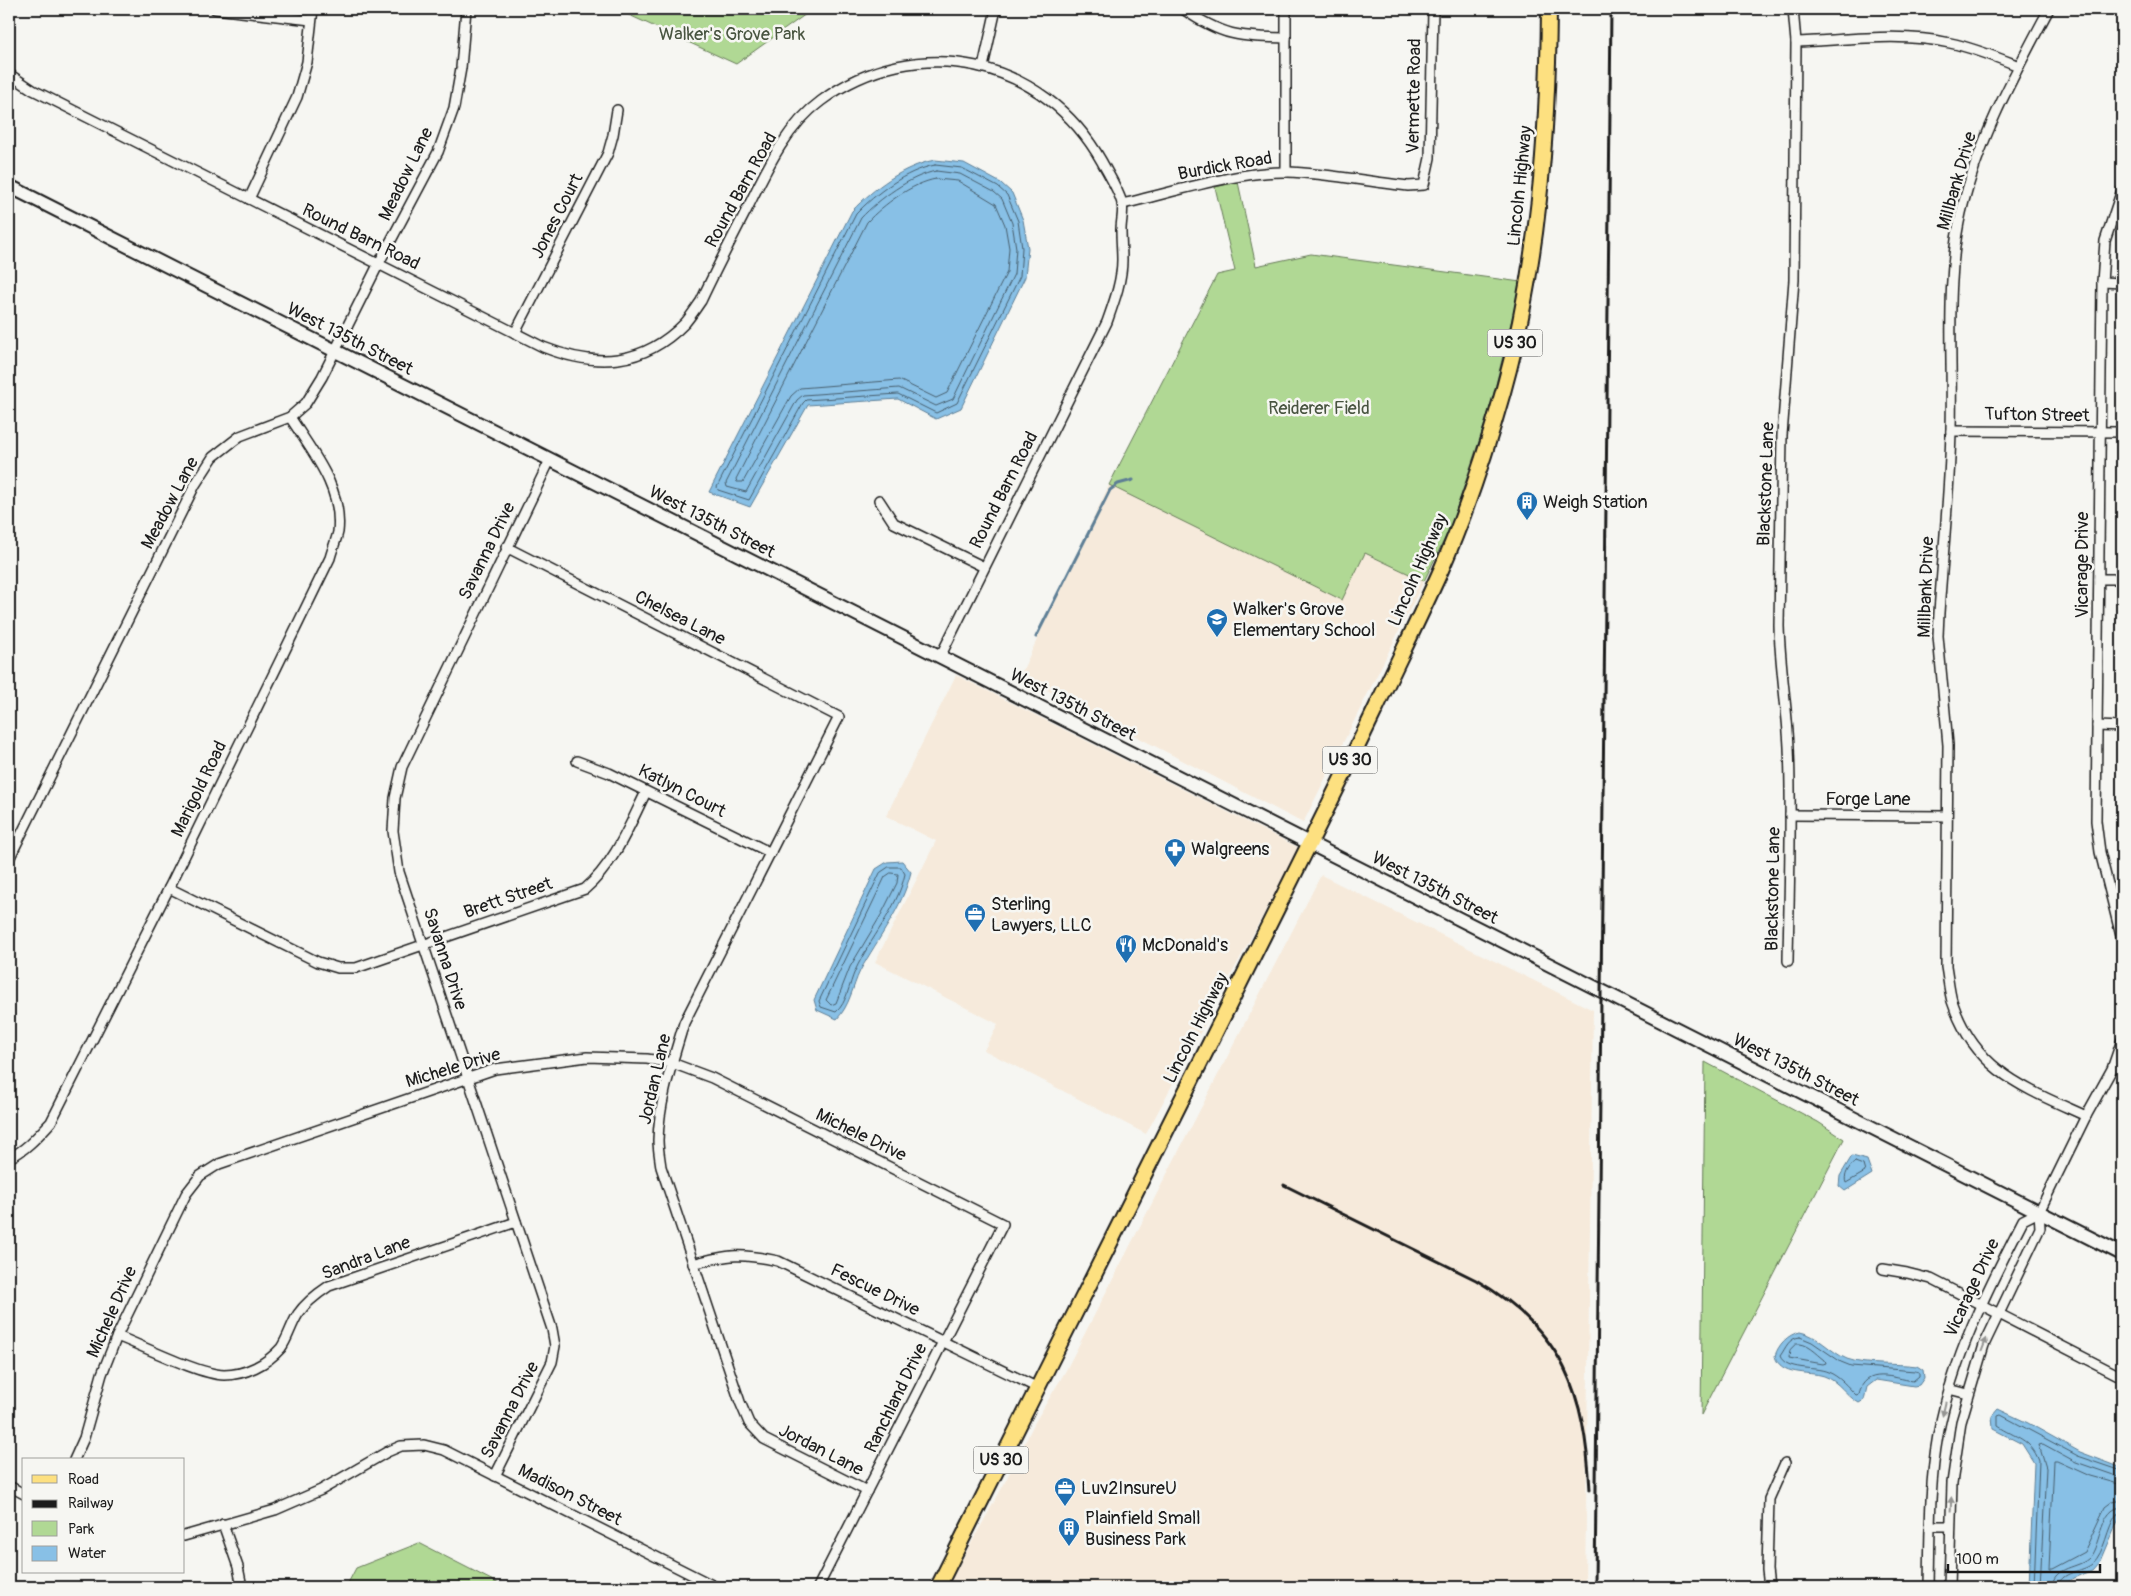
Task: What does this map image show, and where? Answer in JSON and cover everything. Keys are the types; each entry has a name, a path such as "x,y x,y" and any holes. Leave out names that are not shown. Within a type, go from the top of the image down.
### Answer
{"main road":[{"name":"Lincoln Highway","path":"938,1587 1036,1387 1310,844 1442,568 1472,490 1503,391 1526,291 1540,194 1548,93 1549,9"}],"street":[{"path":"215,9 312,20"},
{"path":"249,199 298,97 307,62 313,9"},
{"name":"Meadow Lane","path":"9,859 195,485 213,457 240,436 290,417 306,403 316,389 379,263 438,152 454,108 461,68 466,9"},
{"path":"983,67 996,9"},
{"path":"1183,9 1203,23 1224,32 1250,37 1286,38"},
{"path":"1286,9 1286,172"},
{"name":"Vermette Road","path":"1424,184 1430,158 1433,9"},
{"name":"Blackstone Lane","path":"1788,960 1789,748 1779,626 1782,435 1794,280 1796,42 1793,9"},
{"name":"Millbank Drive","path":"2048,9 1988,129 1973,169 1961,214 1954,259 1951,430 1938,620 1948,745 1946,967 1952,1000 1964,1030 1982,1056 2004,1076 2086,1116"},
{"path":"1796,42 1918,38 1980,50 2019,66"},
{"name":"Round Barn Road","path":"9,74 32,90 516,333 560,354 587,361 613,361 641,354 661,342 685,322 701,301 777,152 796,126 819,102 848,83 881,70 917,62 947,61 983,67 1023,82 1050,100 1074,121 1093,145 1122,204 1122,261 1118,294 1107,322 940,657"},
{"name":"Jones Court","path":"516,333 608,152 617,110"},
{"name":"Burdick Road","path":"1122,204 1220,181 1258,174 1286,172 1408,186 1424,184"},
{"name":"West 135th Street","path":"9,186 2122,1254"},
{"name":"Vicarage Drive","path":"2122,190 2105,241 2102,282 2096,821 2100,852 2122,940"},
{"path":"2102,282 2122,283"},
{"name":"Marigold Road","path":"9,1158 34,1141 51,1122 169,888 330,558 338,533 338,514 333,488 290,417"},
{"name":"Tufton Street","path":"1951,430 2122,432"},
{"name":"Savanna Drive","path":"495,1476 552,1362 554,1346 552,1329 399,872 393,830 395,798 402,767 506,547 550,460"},
{"path":"879,500 894,523 984,567"},
{"name":"Chelsea Lane","path":"506,547 839,717"},
{"path":"2099,579 2122,579"},
{"name":"Jordan Lane","path":"839,717 684,1023 662,1107 658,1141 661,1167 740,1402 749,1423 764,1439 867,1492"},
{"path":"2097,726 2122,726"},
{"name":"Katlyn Court","path":"577,761 609,773 771,853"},
{"name":"Brett Street","path":"169,888 318,962 338,968 356,968 585,889 602,874 618,848 646,792"},
{"name":"Forge Lane","path":"1790,815 1947,816"},
{"name":"Vicarage Drive","path":"1949,1587 1949,1526 1953,1467 1968,1394 1984,1346 2040,1228 2039,1212 2086,1116 2112,1069 2122,1040"},
{"name":"Michele Drive","path":"75,1458 84,1438 102,1374 116,1336 186,1194 200,1176 219,1164 494,1069 586,1057 647,1059 672,1063 712,1078 1003,1224"},
{"name":"Vicarage Drive","path":"1929,1587 1934,1465 1938,1436 1949,1389 1970,1327 2023,1220 2039,1212"},
{"name":"Sandra Lane","path":"116,1336 201,1370 223,1375 246,1372 266,1362 281,1347 298,1314 311,1299 328,1286 516,1222"},
{"name":"Ranchland Drive","path":"818,1587 1003,1224"},
{"name":"Fescue Drive","path":"693,1264 726,1255 753,1255 778,1261 1036,1387"},
{"path":"1883,1269 1907,1272 1931,1279 2122,1377"},
{"path":"1949,1389 1968,1394"},
{"name":"Madison Street","path":"185,1536 275,1510 312,1494 386,1452 401,1446 424,1445 444,1450 716,1587"},
{"path":"1769,1587 1767,1570 1769,1499 1785,1463"},
{"path":"1934,1465 1953,1467"},
{"path":"9,1486 22,1493"},
{"path":"224,1524 238,1567 242,1587"},
{"path":"1930,1526 1949,1526"}],"shaded area":[{"name":"Walker's Grove Elementary School","path":"1109,485 1341,599 1365,552 1424,581 1303,823 1020,676"},
{"path":"956,675 1299,848 1146,1134 984,1050 998,1024 875,962 936,841 886,816"},
{"path":"1321,875 1593,1010 1585,1587 947,1587 1003,1486 1035,1422 1065,1372"}],"green space":[{"name":"Walker's Grove Park","path":"616,9 813,9 736,64"},
{"name":"Reiderer Field","path":"1238,182 1256,266 1311,254 1521,282 1491,405 1451,526 1424,581 1365,553 1342,600 1109,485 1217,275 1235,271 1215,187"},
{"path":"1705,1062 1818,1122 1844,1139 1701,1415"},
{"path":"419,1543 505,1587 346,1587 356,1568"}],"water":[{"path":"935,160 964,163 1001,183 1012,193 1023,220 1028,248 1025,277 961,408 936,419 898,399 808,405 750,507 709,492 852,211 879,186 890,179 912,167"},
{"path":"902,861 911,872 907,886 896,911 860,971 845,1008 837,1019 817,1010 814,1000 876,869 887,862"},
{"path":"1852,1156 1867,1160 1872,1174 1845,1191 1839,1186 1840,1176"},
{"path":"1800,1332 1813,1336 1847,1359 1863,1363 1917,1366 1923,1370 1924,1378 1919,1385 1914,1386 1876,1380 1867,1387 1864,1400 1859,1403 1829,1378 1788,1370 1778,1362 1775,1356 1781,1344 1791,1335"},
{"path":"1998,1409 2028,1423 2080,1452 2122,1468 2122,1515 2101,1561 2093,1570 2070,1580 2062,1587 2029,1587 2034,1463 2022,1444 1993,1429 1992,1416"}],"waterway":[{"path":"1036,637 1110,490 1118,484 1133,480"}],"railway":[{"path":"1595,1587 1611,9"},
{"path":"1284,1185 1476,1280 1506,1300 1530,1321 1549,1343 1564,1368 1575,1394 1582,1423 1590,1490"}],"place":[{"name":"Weigh Station","path":"1527,521"},
{"name":"Walker's Grove Elementary School","path":"1217,638"},
{"name":"Walgreens","path":"1175,868"},
{"name":"Sterling Lawyers, LLC","path":"975,933"},
{"name":"McDonald's","path":"1126,964"},
{"name":"Luv2InsureU","path":"1065,1507"},
{"name":"Plainfield Small Business Park","path":"1069,1547"}]}
